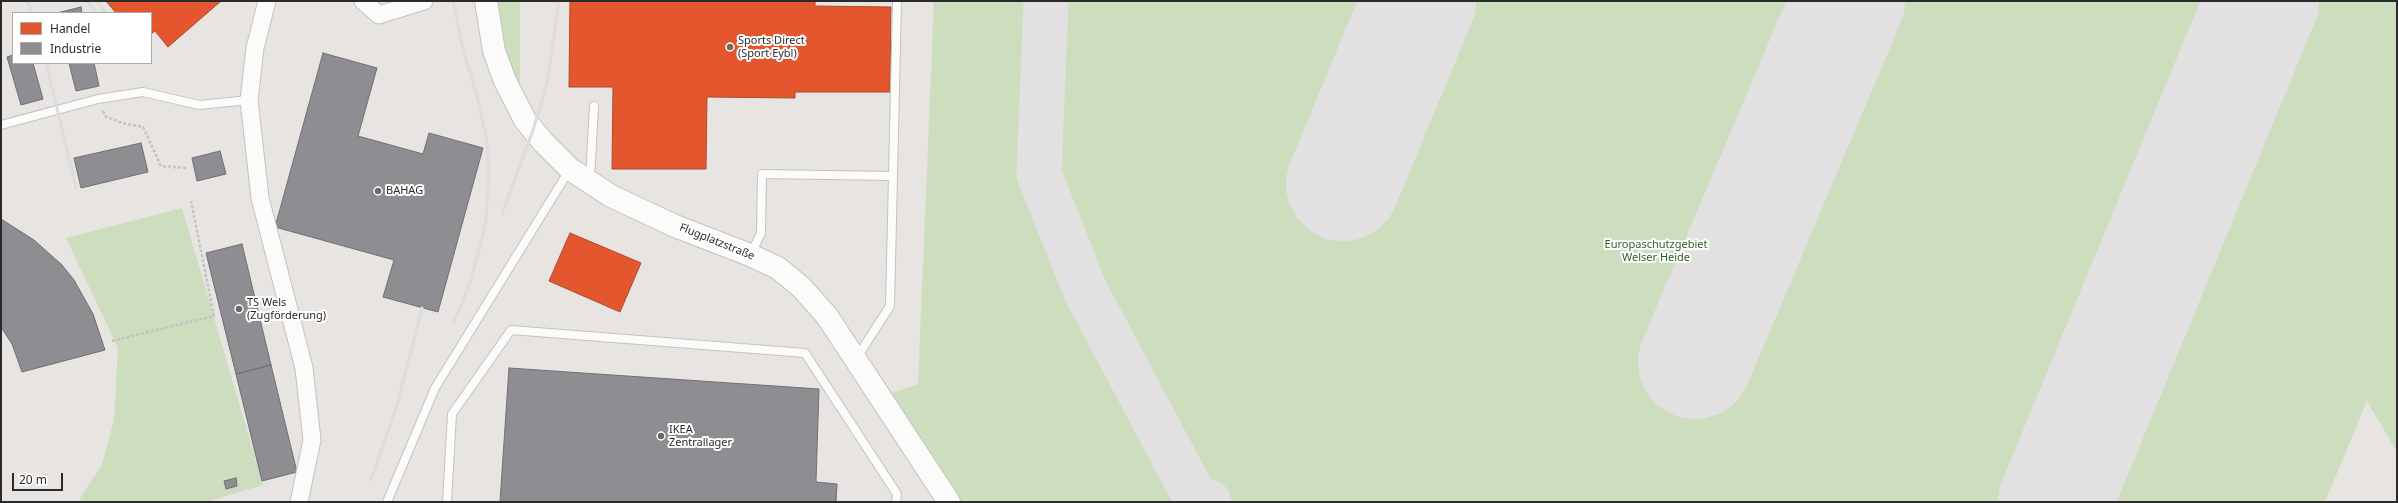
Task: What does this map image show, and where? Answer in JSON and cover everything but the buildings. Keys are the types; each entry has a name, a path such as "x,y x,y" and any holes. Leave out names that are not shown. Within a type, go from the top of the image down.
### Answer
{"street":[{"path":"268,1 255,48 249,100 260,198 304,368 312,440 299,502"},
{"path":"363,1 379,15 424,1"},
{"name":"Flugplatzstraße","path":"486,1 494,51 504,81 525,120 543,142 570,169 590,184 639,210 750,255 778,268 801,287 827,316 949,502"}],"lane":[{"path":"856,359 890,306 897,1"},
{"path":"1,125 98,99 143,92 198,105 249,100"},
{"path":"590,184 594,106"},
{"path":"387,502 435,388 570,169"},
{"path":"750,255 761,233 762,174 893,176"},
{"path":"447,502 452,414 511,330 805,352 897,494 896,502"}],"path":[{"path":"98,99 105,116 122,123 143,127 161,166 186,168"},
{"path":"112,342 214,316 191,201"}],"green space":[{"path":"496,1 520,1 520,88 506,51"},
{"name":"Europaschutzgebiet Welser Heide","path":"934,1 2397,1 2397,452 2367,401 2325,502 960,502 887,395 918,384"},
{"path":"182,208 263,485 206,502 78,502 102,464 114,420 118,348 66,238"}],"taxiway":[{"path":"1046,1 1039,174 1085,290 1195,497 1209,502"}],"runway":[{"path":"1343,184 1419,1"},
{"path":"1695,362 1848,1"},
{"path":"2055,502 2262,1"}],"railway":[{"path":"27,1 32,12"},
{"path":"87,1 96,12"},
{"path":"97,1 105,12"},
{"path":"453,1 464,53 477,96 486,136 489,171 486,220 482,239 470,283 453,324"},
{"path":"502,214 533,130 547,84 559,1"},
{"path":"46,64 76,187"},
{"path":"371,480 397,405 422,308"}],"place":[{"name":"Sports Direct (Sport Eybl)","path":"730,47"},
{"name":"BAHAG","path":"378,191"},
{"name":"TS Wels (Zugförderung)","path":"239,309"},
{"name":"IKEA Zentrallager","path":"661,436"}]}
